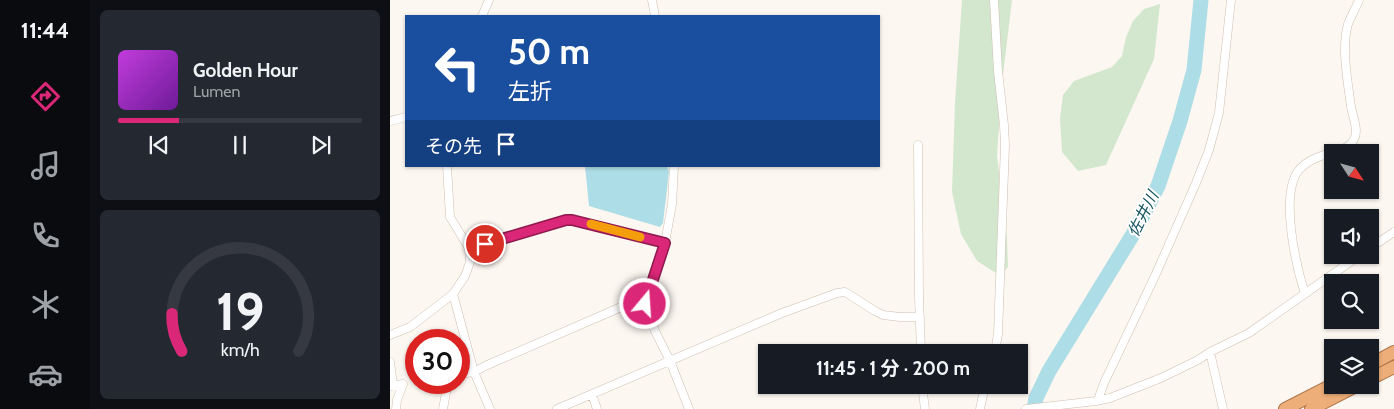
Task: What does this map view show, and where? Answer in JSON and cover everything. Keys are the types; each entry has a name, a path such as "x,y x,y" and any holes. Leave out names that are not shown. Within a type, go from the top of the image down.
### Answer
{"highway":[{"path":"1379,360 1394,352"},
{"path":"1379,374 1394,367"},
{"path":"1286,409 1324,389"},
{"path":"1311,409 1340,394"}],"street":[{"path":"482,15 489,0"},
{"path":"652,0 655,15"},
{"path":"994,0 1005,145 996,344"},
{"path":"1098,400 1104,383 1181,219 1209,150 1221,104 1231,0"},
{"path":"1305,294 1296,262 1292,234 1291,190 1298,170 1304,165 1314,158 1348,146 1354,140 1355,126 1345,46 1348,25 1359,0"},
{"path":"390,120 405,118"},
{"path":"918,145 921,344"},
{"path":"390,335 410,327 453,294 465,276 470,262 469,248 450,216 447,167"},
{"path":"674,167 672,204 665,243 645,304 689,409"},
{"path":"469,248 566,220 665,243"},
{"path":"1379,242 1394,232"},
{"path":"1026,409 1098,400 1119,395 1148,384 1187,366 1210,352 1249,333 1347,264"},
{"path":"557,409 782,313 837,293 845,292 882,314 900,317 920,317"},
{"path":"453,294 474,372 490,409"},
{"path":"470,373 635,302 645,304"},
{"path":"1210,352 1223,409"},
{"path":"390,362 391,386 403,384 396,409"},
{"path":"443,409 446,394"},
{"path":"592,394 597,409"},
{"path":"923,394 925,409"},
{"path":"980,409 983,394"}],"green space":[{"path":"962,0 1012,0 1002,83 997,156 1007,238 1008,267 1003,273 996,273 977,261 961,234 952,192 955,103"},
{"path":"1160,4 1154,59 1106,165 1078,171 1062,152 1060,119 1063,95 1074,81 1112,67 1122,56 1126,37 1133,21 1144,9"}],"water":[{"path":"585,167 667,167 669,172 663,223 660,227 589,206"}],"waterway":[{"name":"佐井川","path":"1034,409 1036,398 1049,371 1135,231 1158,186 1180,121 1194,70 1201,0"}],"slow traffic":[{"path":"591,224 640,237"}],"route":[{"path":"485,244 566,220 665,243 645,304"}]}
